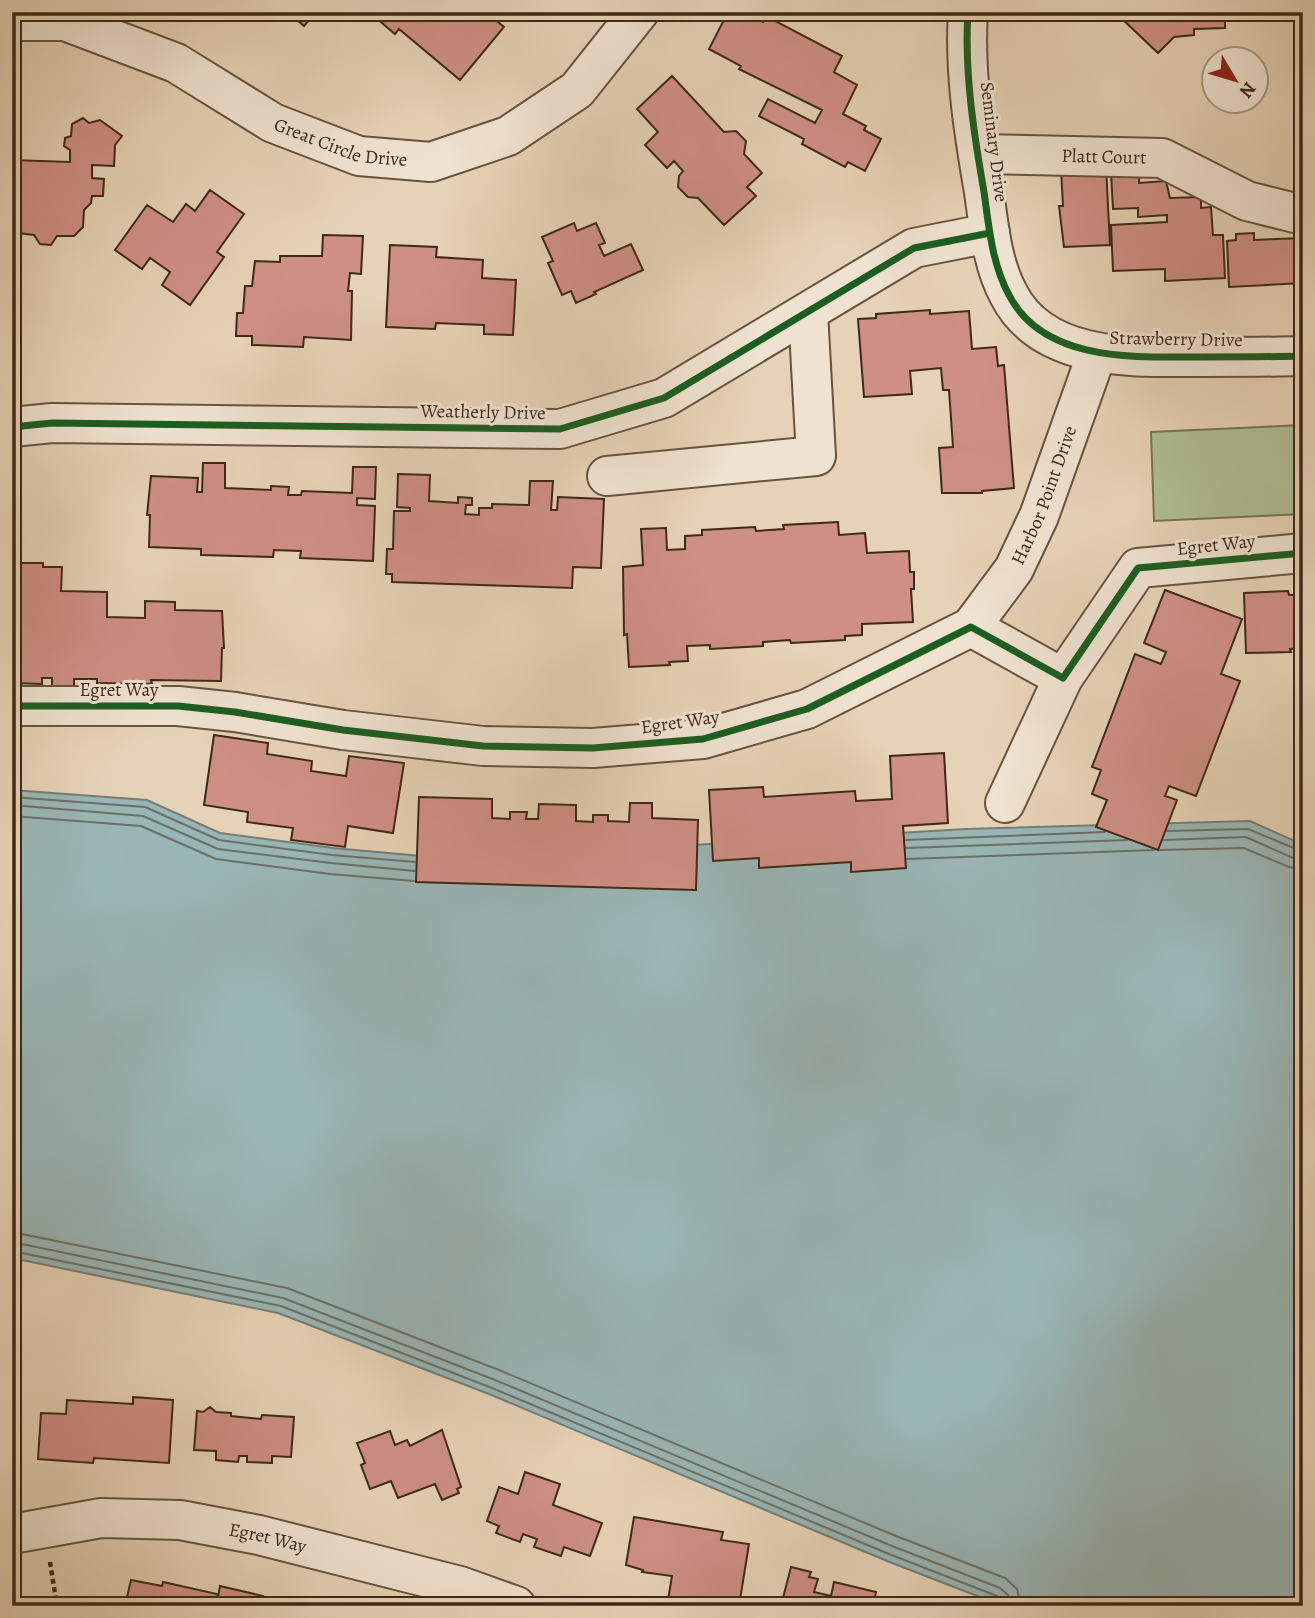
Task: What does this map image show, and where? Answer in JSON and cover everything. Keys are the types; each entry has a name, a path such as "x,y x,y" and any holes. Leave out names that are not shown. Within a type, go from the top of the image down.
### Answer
{"street":[{"name":"Great Circle Drive","path":"12,21 65,21 176,63 273,123 359,156 431,162 508,136 577,90 639,12"},
{"name":"Seminary Drive","path":"968,12 966,41 978,154 990,233"},
{"name":"Platt Court","path":"978,154 1162,158 1247,201 1303,215"},
{"name":"Weatherly Drive","path":"12,427 52,422 559,429 664,398 914,248 990,233"},
{"name":"Strawberry Drive","path":"990,233 998,269 1009,297 1027,318 1046,334 1097,353 1180,357 1303,356"},
{"path":"607,476 816,456 808,312"},
{"name":"Harbor Point Drive","path":"971,627 1014,569 1038,516 1097,353"},
{"name":"Egret Way","path":"1063,678 1138,568 1303,552"},
{"path":"971,627 1063,678 1005,803"},
{"name":"Egret Way","path":"12,706 178,706 235,712 343,730 483,746 593,748 703,739 807,709 971,627"},
{"name":"Egret Way","path":"12,1534 102,1518 180,1520 259,1535 460,1586 516,1606"}],"green space":[{"path":"1303,425 1303,514 1154,521 1151,432"}],"water":[{"path":"12,790 147,800 220,833 333,848 455,859 966,829 1250,821 1299,843 1303,842 1303,1606 1003,1606 887,1561 489,1394 278,1313 12,1258"}],"building":[{"path":"288,12 316,12 304,26"},
{"path":"369,12 486,12 504,27 460,80 399,29 395,34"},
{"path":"728,12 744,12 763,22 766,16 842,56 834,72 857,85 843,114 866,126 864,130 881,139 865,171 848,162 845,167 802,144 804,139 759,116 768,99 815,123 822,110 739,69 741,66 709,49"},
{"path":"1126,12 1225,12 1225,28 1194,29 1194,35 1174,37 1158,53 1121,18"},
{"path":"672,76 724,132 736,131 746,141 744,154 762,173 747,187 756,196 724,225 698,198 688,197 678,187 679,176 683,171 674,161 667,168 645,145 658,132 637,109"},
{"path":"83,118 89,123 100,120 122,136 115,145 114,166 92,165 92,178 104,179 103,196 92,196 91,203 84,210 83,227 74,236 57,236 51,245 40,244 34,235 18,233 12,228 12,160 70,162 70,150 64,146 65,138 71,136 72,124"},
{"path":"1106,166 1110,245 1064,247 1059,206 1063,206 1061,169"},
{"path":"1139,172 1139,183 1166,181 1170,198 1201,197 1201,208 1211,207 1213,235 1223,235 1225,278 1165,281 1165,269 1113,271 1111,225 1167,222 1167,215 1138,217 1138,208 1113,209 1111,173"},
{"path":"210,190 244,214 217,252 224,257 190,305 162,285 170,272 150,258 142,269 115,250 147,205 173,222 186,204 195,211"},
{"path":"574,223 577,231 596,223 605,243 599,245 604,256 631,244 643,270 576,303 571,291 562,295 548,263 553,261 542,237"},
{"path":"1254,233 1254,240 1303,238 1303,283 1229,287 1227,241 1236,240 1236,234"},
{"path":"323,235 363,236 361,274 350,273 348,291 352,291 351,340 304,337 303,347 252,345 252,336 236,336 237,313 243,313 245,286 252,286 255,261 280,262 280,256 322,256"},
{"path":"390,245 437,247 436,257 483,260 482,278 516,280 513,335 484,334 484,325 436,323 435,329 386,327"},
{"path":"930,310 930,314 969,311 972,349 996,347 998,366 1004,365 1014,488 982,493 942,493 939,448 953,447 949,390 943,390 941,368 910,371 912,394 864,397 858,319 876,318 876,314"},
{"path":"203,463 225,463 225,488 271,490 271,486 289,487 288,495 301,495 302,491 352,493 353,467 376,467 375,499 357,498 357,505 375,506 373,561 300,558 301,551 274,550 273,557 201,555 201,549 149,547 150,515 147,515 151,476 198,478 197,492 202,492"},
{"path":"398,474 430,475 429,501 458,503 458,497 472,498 472,505 466,505 465,514 479,515 479,508 492,508 492,504 529,505 530,481 553,481 551,510 557,510 558,497 604,499 601,568 573,567 572,588 392,582 392,574 386,574 387,549 393,549 394,511 410,511 410,508 397,507"},
{"path":"838,522 839,535 865,533 867,553 909,551 910,572 914,572 914,589 911,589 913,622 862,624 862,635 845,636 845,640 791,643 790,640 763,642 763,646 710,649 710,645 687,646 688,661 669,662 670,665 629,667 627,634 624,635 623,567 643,565 641,529 666,528 667,550 685,549 685,536 702,535 702,530 755,527 756,531 784,529 783,525"},
{"path":"12,563 43,563 43,567 62,567 61,591 107,592 107,617 145,618 145,601 175,602 175,610 222,611 224,648 221,681 151,680 152,684 97,683 97,679 74,679 74,688 52,687 52,678 42,678 42,684 12,683"},
{"path":"1165,590 1242,619 1221,674 1240,681 1196,796 1169,786 1165,796 1177,800 1158,850 1096,827 1107,800 1092,794 1101,770 1092,767 1135,654 1161,664 1166,652 1144,643"},
{"path":"1288,591 1289,595 1303,595 1303,648 1290,649 1291,652 1246,653 1244,593"},
{"path":"214,735 268,743 267,754 312,761 311,771 346,776 349,756 404,763 393,833 348,826 345,847 291,840 293,828 247,822 248,812 204,805"},
{"path":"944,753 948,823 903,826 906,868 851,872 851,862 759,868 759,858 713,861 709,790 763,787 764,797 855,791 856,801 892,799 890,756"},
{"path":"419,797 492,799 492,818 510,819 510,812 527,812 526,819 538,819 539,804 576,805 576,821 593,822 593,815 608,815 608,821 629,822 630,803 652,803 652,818 698,820 696,890 416,882"},
{"path":"133,1397 173,1400 169,1463 94,1458 93,1463 38,1459 41,1413 66,1414 67,1400 133,1404"},
{"path":"210,1407 216,1412 231,1413 231,1416 261,1419 262,1415 294,1417 291,1457 272,1456 272,1463 247,1462 247,1456 239,1456 238,1462 216,1460 216,1451 194,1450 197,1411 203,1412"},
{"path":"442,1430 461,1487 457,1489 459,1493 442,1500 435,1484 398,1498 391,1481 370,1489 361,1465 365,1463 357,1443 390,1431 395,1445 407,1440 410,1446"},
{"path":"525,1472 560,1484 553,1505 602,1523 590,1556 564,1547 561,1556 534,1547 537,1539 523,1534 520,1542 496,1533 499,1526 487,1521 499,1487 518,1494"},
{"path":"634,1517 723,1532 721,1540 749,1544 739,1606 685,1606 671,1603 672,1601 668,1600 672,1576 642,1572 643,1570 626,1565"},
{"path":"791,1567 811,1572 809,1577 818,1579 814,1592 831,1596 834,1582 876,1592 873,1606 779,1606"},
{"path":"131,1580 162,1586 163,1582 217,1594 218,1597 220,1586 263,1596 262,1599 280,1603 279,1606 125,1606"},
{"path":"930,1599 946,1606 927,1606"}],"cycle path":[{"path":"968,12 967,57 971,103 992,245 1003,283 1025,317 1045,333 1068,344 1122,355 1303,356"},
{"path":"12,427 52,423 560,429 664,398 914,248 990,233"},
{"path":"12,706 178,706 235,712 343,730 483,746 593,748 703,739 807,709 971,627 1063,678 1138,568 1303,553"}]}
